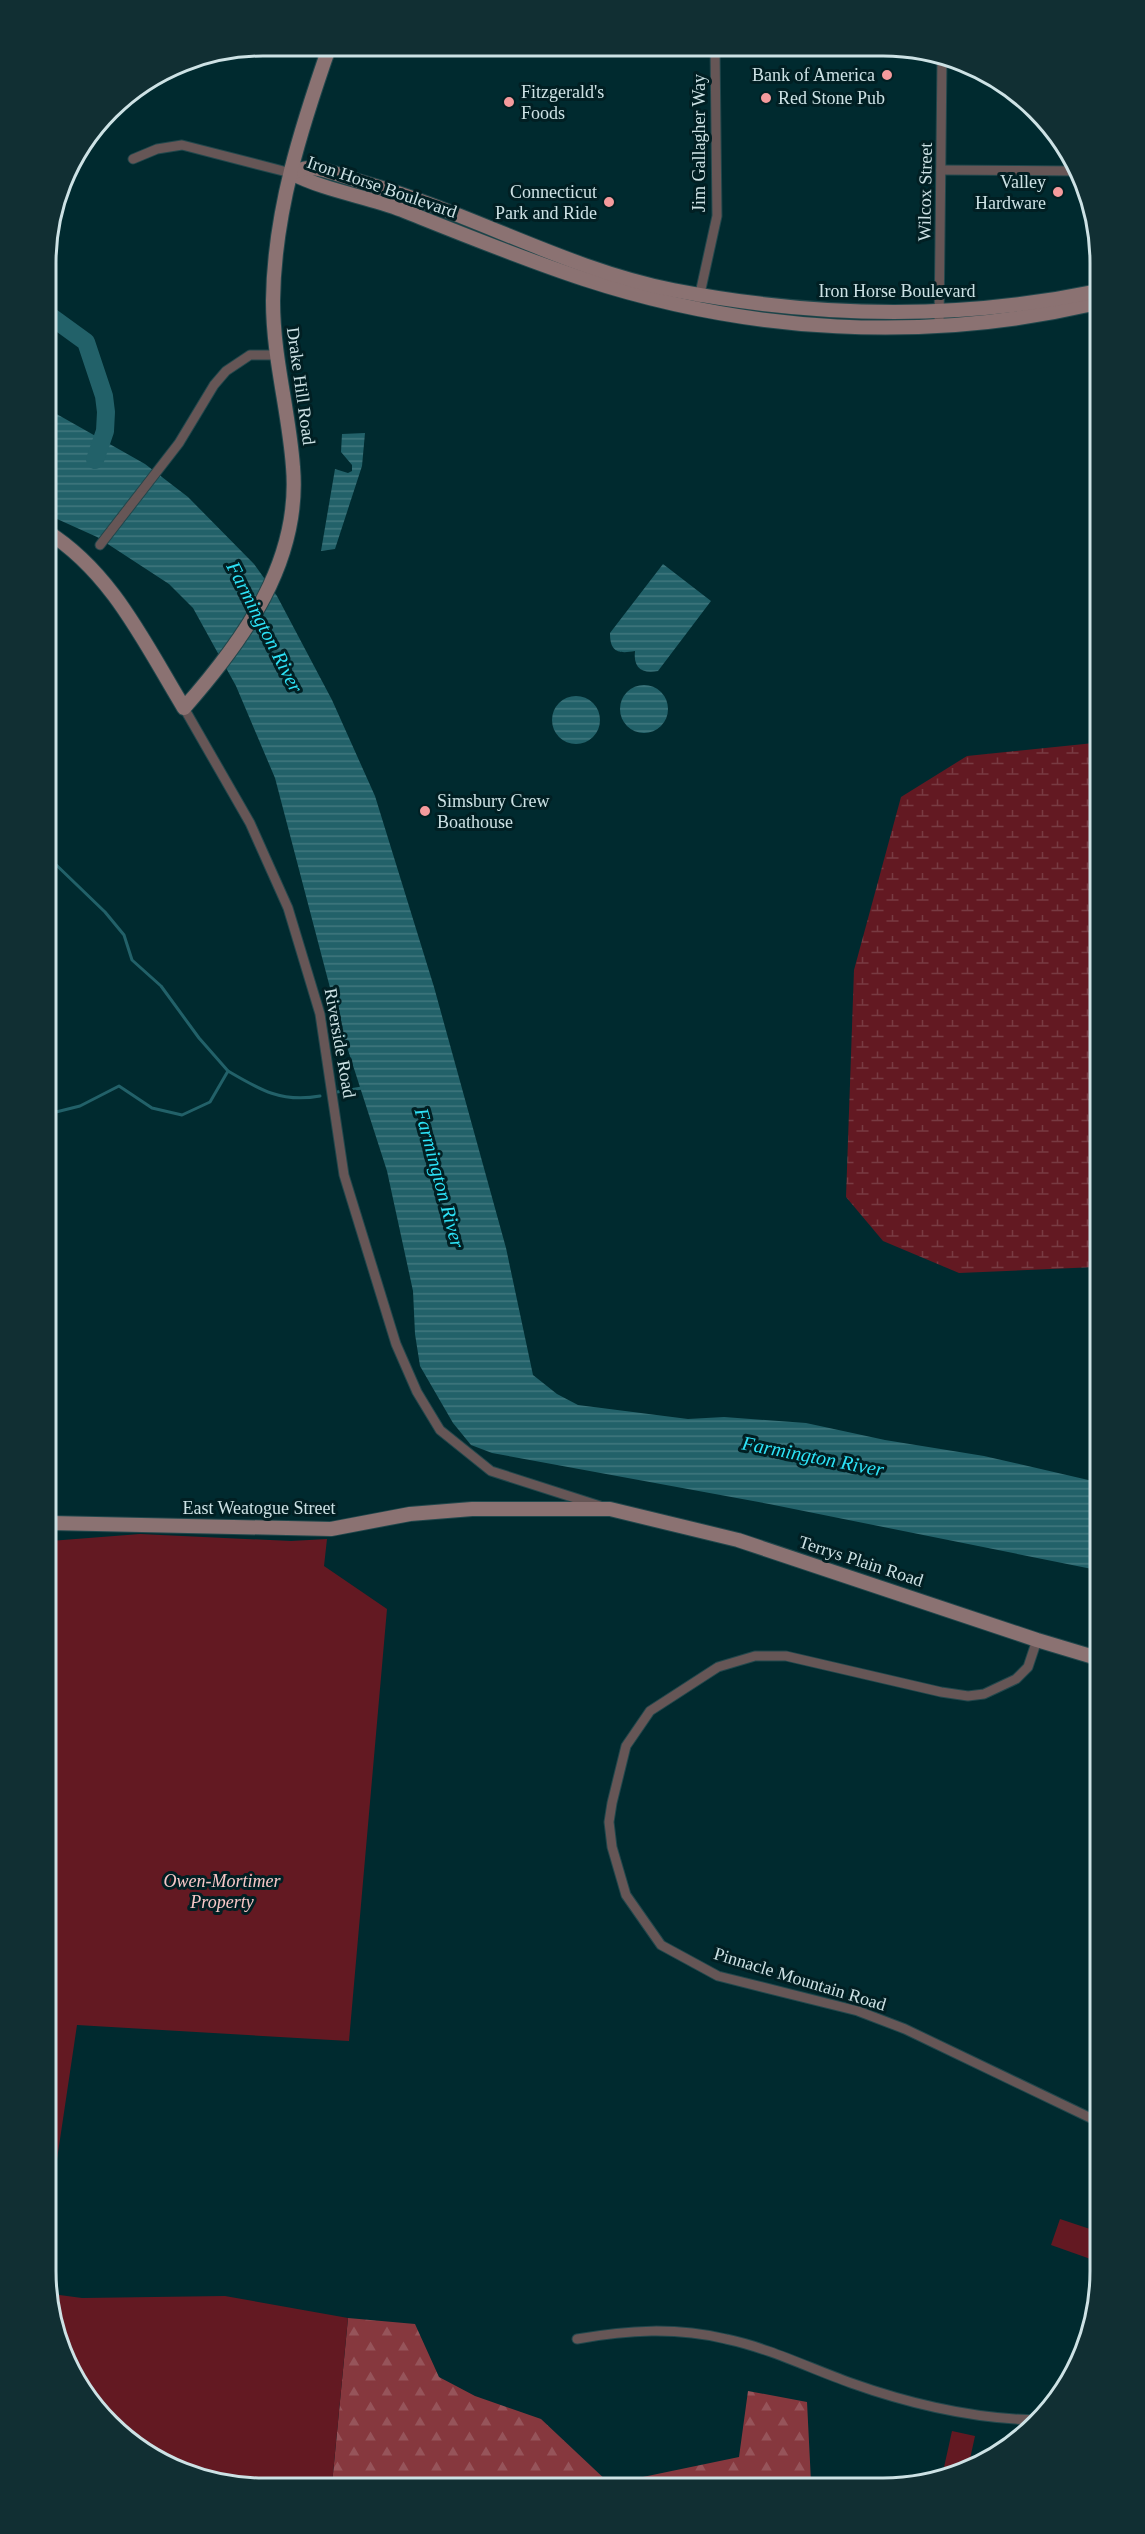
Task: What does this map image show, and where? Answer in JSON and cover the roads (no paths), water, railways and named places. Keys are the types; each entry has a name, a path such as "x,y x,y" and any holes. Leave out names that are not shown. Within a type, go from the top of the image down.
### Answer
{"street":[{"name":"Drake Hill Road","path":"184,708 218,667 272,583 289,537 295,491 290,436 276,355 275,270 279,232 299,139 326,56"},
{"name":"Jim Gallagher Way","path":"697,308 717,216 715,56"},
{"name":"Wilcox Street","path":"940,319 942,64"},
{"path":"133,159 157,149 182,145 291,173"},
{"name":"Iron Horse Boulevard","path":"291,173 308,168 400,193 579,263 673,290 699,294 807,310 940,319 1090,293"},
{"path":"941,170 1068,171"},
{"name":"Iron Horse Boulevard","path":"291,173 312,184 399,209 585,279 697,308 763,321 835,327 940,319 1034,318 1090,305"},
{"path":"100,545 178,443 214,385 226,371 250,355 276,355"},
{"name":"Riverside Road","path":"56,538 81,556 112,590 184,708 250,823 288,908 320,1014 344,1175 396,1344 417,1392 440,1430 491,1471 610,1509"},
{"name":"East Weatogue Street","path":"56,1523 331,1528 410,1514 472,1509 610,1509"},
{"name":"Terrys Plain Road","path":"610,1509 738,1540 1089,1656"},
{"name":"Pinnacle Mountain Road","path":"1037,1640 1028,1667 1016,1679 984,1694 968,1696 941,1692 786,1656 755,1656 718,1667 650,1711 626,1746 609,1822 612,1847 626,1895 661,1945 718,1976 858,2011 905,2029 1089,2117"},
{"path":"577,2339 627,2330 726,2338 770,2352 853,2384 931,2405 1002,2419 1027,2420"}],"water":[{"name":"Farmington River","path":"56,414 145,464 188,497 254,564 277,596 332,700 375,796 434,987 506,1248 533,1375 557,1394 578,1405 688,1419 724,1417 806,1423 885,1440 984,1456 1089,1480 1089,1568 769,1504 492,1453 471,1445 453,1423 420,1366 415,1334 413,1291 387,1171 339,1022 275,778 236,686 193,608 169,584 97,537 56,519"},
{"path":"365,433 362,466 335,549 321,551 335,469 348,473 352,471 352,465 341,452 342,434"},
{"path":"663,564 711,601 658,671 647,672 637,666 635,651 620,652 613,648 610,633"},
{"path":"644,685 661,692 668,709 661,726 644,733 627,726 620,709 627,692"},
{"path":"576,696 593,703 600,720 593,737 576,744 559,737 552,720 559,703"}],"waterway":[{"path":"56,320 86,342 104,396 105,431 95,460"},
{"path":"56,865 105,912 124,935 132,960 161,986 199,1038 228,1071"},
{"path":"56,1112 80,1106 119,1086 152,1108 182,1115 210,1102 228,1071 261,1089 283,1096 294,1098 320,1096"},
{"path":"337,1092 362,1088"}],"place":[{"name":"Bank of America","path":"887,75"},
{"name":"Red Stone Pub","path":"766,98"},
{"name":"Fitzgerald's Foods","path":"509,102"},
{"name":"Valley Hardware","path":"1058,192"},
{"name":"Connecticut Park and Ride","path":"609,202"},
{"name":"Simsbury Crew Boathouse","path":"425,811"}],"park label":[{"name":"Owen-Mortimer Property","path":"222,1891"}]}
